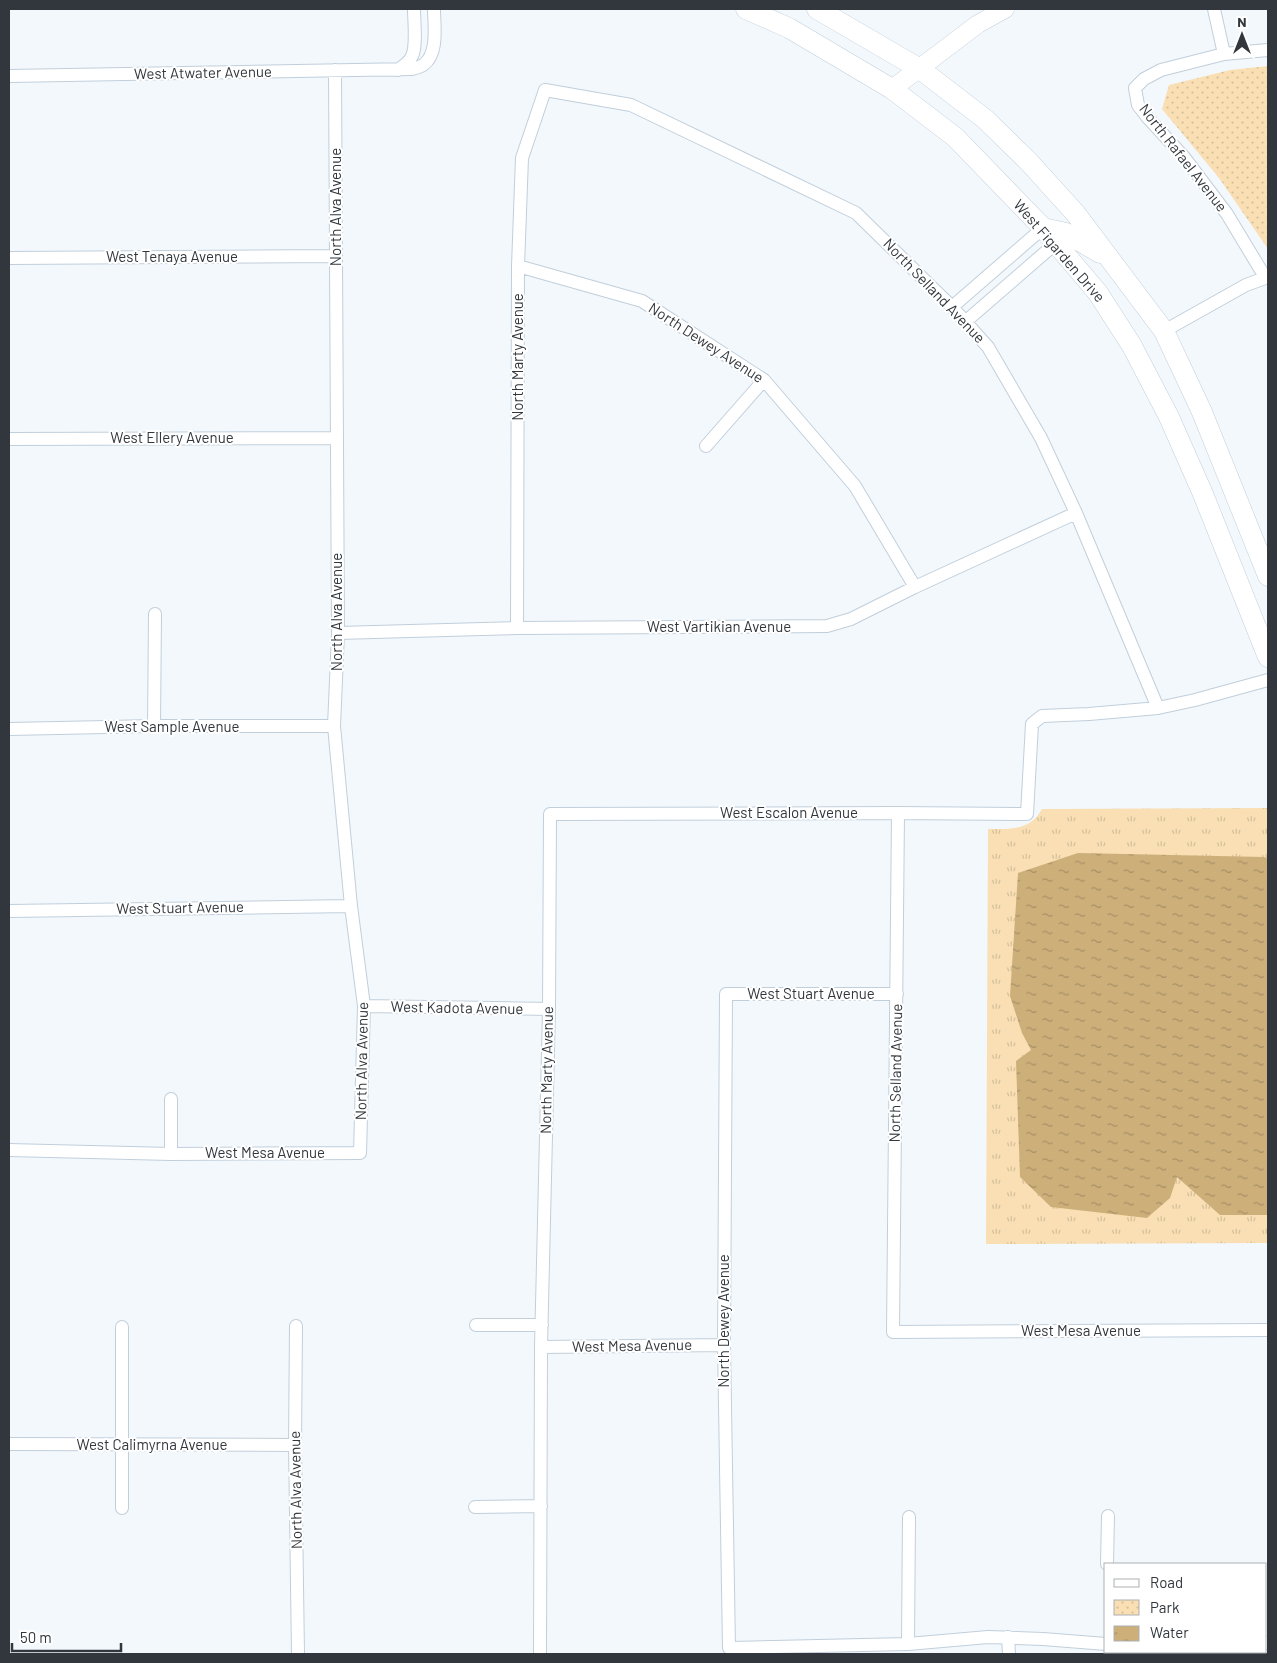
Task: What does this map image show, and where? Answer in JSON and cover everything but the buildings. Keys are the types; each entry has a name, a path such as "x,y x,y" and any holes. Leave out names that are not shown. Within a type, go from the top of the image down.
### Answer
{"main road":[{"name":"West Figarden Drive","path":"746,9 789,28 892,89 955,137 1043,228 1098,293 1136,354 1168,417 1262,629 1268,657"},
{"path":"817,9 920,69 985,119 1029,162 1076,214 1164,330 1202,412 1268,576"},
{"path":"1043,228 1066,233 1079,239 1112,261"}],"street":[{"path":"398,70 413,56 414,9"},
{"path":"398,70 418,67 424,64 431,56 434,49 434,9"},
{"path":"892,89 978,24 1005,9"},
{"path":"1214,9 1224,54 1268,50"},
{"name":"North Rafael Avenue","path":"1224,54 1161,70 1144,79 1135,88 1138,104 1148,118 1184,157 1227,214 1267,277"},
{"name":"North Alva Avenue","path":"335,70 338,633 334,726 351,906 364,1006 360,1152"},
{"name":"West Atwater Avenue","path":"9,76 398,70"},
{"name":"North Marty Avenue","path":"517,628 518,266 522,158 545,90"},
{"name":"North Selland Avenue","path":"545,90 630,105 856,213 952,307 988,347 1041,438 1076,513 1158,708"},
{"path":"952,307 1043,228"},
{"path":"966,322 1056,244"},
{"name":"West Tenaya Avenue","path":"9,258 336,256"},
{"name":"North Dewey Avenue","path":"518,266 642,301 764,380 855,486 915,587"},
{"path":"1164,330 1246,285 1267,277"},
{"path":"706,446 764,380"},
{"name":"West Ellery Avenue","path":"9,439 336,438"},
{"name":"West Vartikian Avenue","path":"338,633 517,628 827,626 851,619 915,587 1076,513"},
{"path":"154,726 155,614"},
{"path":"1158,708 1268,680"},
{"name":"West Escalon Avenue","path":"550,814 1027,814 1032,724 1042,716 1158,708"},
{"name":"West Sample Avenue","path":"9,729 154,726 334,726"},
{"name":"North Selland Avenue","path":"893,1332 898,813"},
{"name":"North Marty Avenue","path":"540,1654 542,1325 549,1009 550,814"},
{"name":"West Stuart Avenue","path":"9,911 351,906"},
{"name":"North Dewey Avenue","path":"726,994 724,1345 729,1648 908,1644"},
{"name":"West Stuart Avenue","path":"726,994 897,994"},
{"name":"West Kadota Avenue","path":"364,1006 549,1009"},
{"path":"170,1099 171,1154"},
{"name":"West Mesa Avenue","path":"9,1150 171,1154 360,1152"},
{"path":"476,1325 542,1325"},
{"name":"North Alva Avenue","path":"296,1326 295,1445 298,1654"},
{"path":"122,1327 122,1508"},
{"name":"West Mesa Avenue","path":"893,1332 1268,1330"},
{"name":"West Mesa Avenue","path":"542,1346 724,1345"},
{"name":"West Calimyrna Avenue","path":"9,1444 295,1445"},
{"path":"475,1507 541,1506"},
{"path":"1107,1563 1108,1516"},
{"path":"909,1517 908,1644 988,1637 1104,1644"},
{"path":"1008,1637 1009,1654"}],"green space":[{"path":"1268,66 1268,249 1219,178 1162,109 1169,85 1230,70"},
{"path":"1268,808 1268,1243 986,1244 988,829 1012,828 1025,825 1032,821 1042,809"}],"water":[{"path":"1078,853 1264,857 1268,859 1268,1215 1220,1215 1177,1177 1170,1198 1147,1218 1051,1207 1020,1177 1016,1061 1031,1050 1022,1033 1010,996 1018,873"}]}
